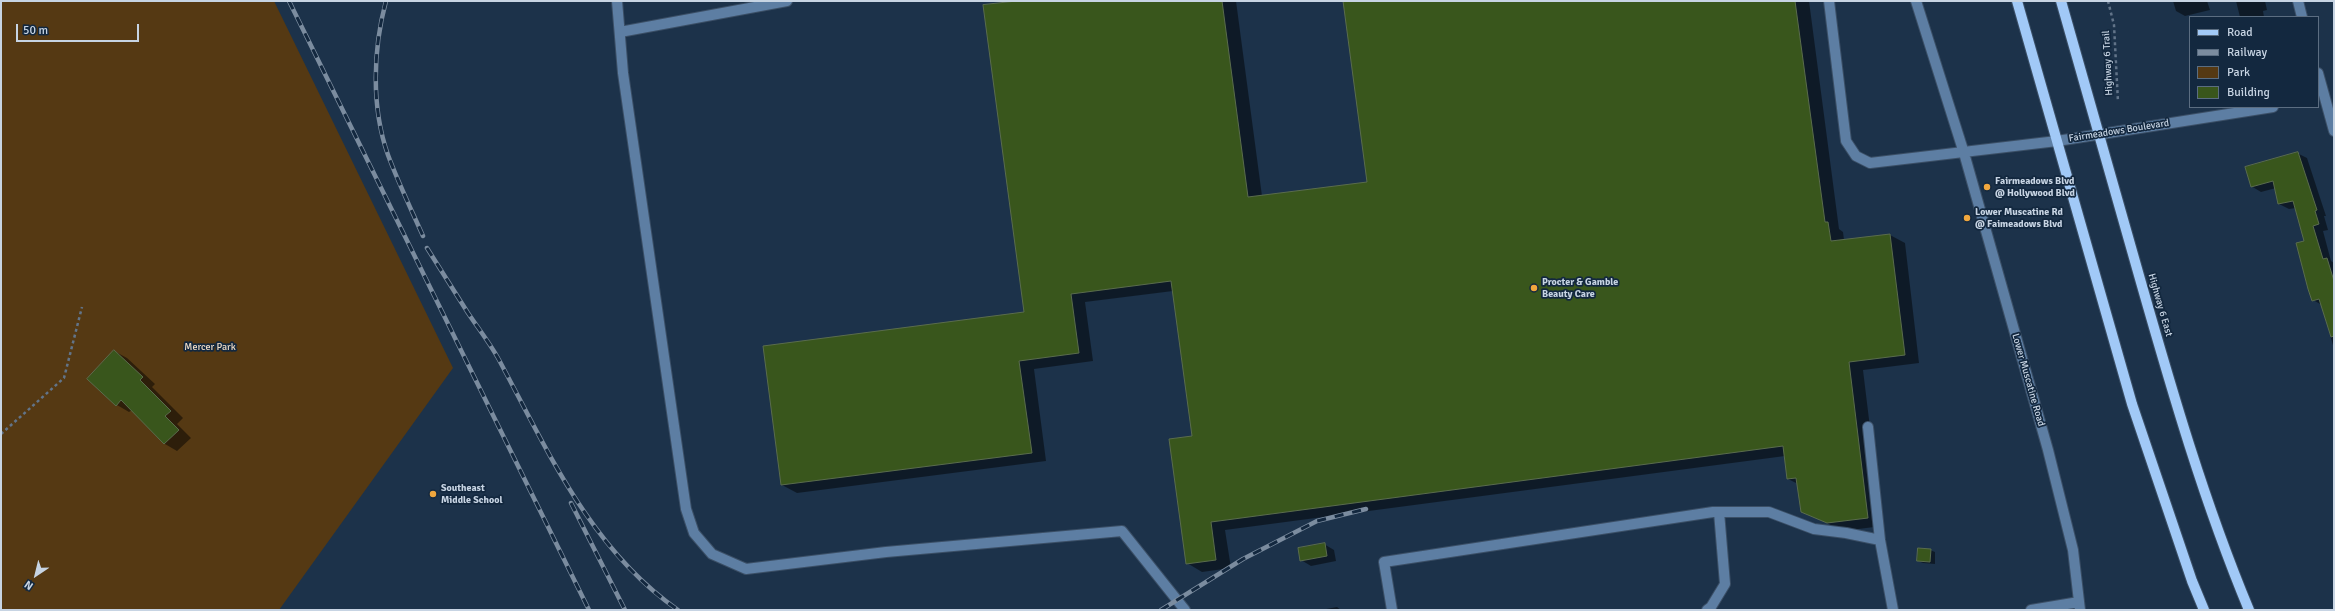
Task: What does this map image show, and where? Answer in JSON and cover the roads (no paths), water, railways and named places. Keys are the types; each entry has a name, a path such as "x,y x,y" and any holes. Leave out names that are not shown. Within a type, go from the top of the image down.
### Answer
{"main road":[{"path":"2017,1 2132,404 2192,581 2204,610"},
{"name":"Highway 6 East","path":"2061,1 2171,389 2204,490 2231,565 2250,610"}],"street":[{"path":"617,1 623,73 686,509 694,533 712,554 746,569 886,552 1122,531 1183,609"},
{"path":"620,32 787,1"},
{"name":"Fairmeadows Boulevard","path":"1830,1 1846,141 1856,156 1870,163 2057,141 2268,108"},
{"name":"Lower Muscatine Road","path":"1916,1 1964,153 2057,485 2073,550 2080,606"},
{"path":"2298,1 2302,16"},
{"path":"2319,76 2334,131"},
{"path":"1868,426 1880,540 1893,610"},
{"path":"1392,610 1384,562 1719,512 1769,512 1814,529 1846,533 1880,540"},
{"path":"1707,610 1711,607 1725,584 1719,512"},
{"path":"2031,610 2080,606"}],"railway":[{"path":"289,1 589,610"},
{"path":"386,1 378,39 376,58 376,98 382,137 400,185 423,236"},
{"path":"427,248 468,313 495,352 553,462 595,527 620,558 647,585 678,610"},
{"path":"571,503 625,610"},
{"path":"1161,610 1243,559 1317,521 1366,509"}],"place":[{"name":"Fairmeadows Blvd @ Hollywood Blvd","path":"1987,187"},
{"name":"Lower Muscatine Rd @ Faimeadows Blvd","path":"1967,218"},
{"name":"Procter & Gamble Beauty Care","path":"1534,288"},
{"name":"Southeast Middle School","path":"433,494"}],"park label":[{"name":"Mercer Park","path":"210,347"}]}
